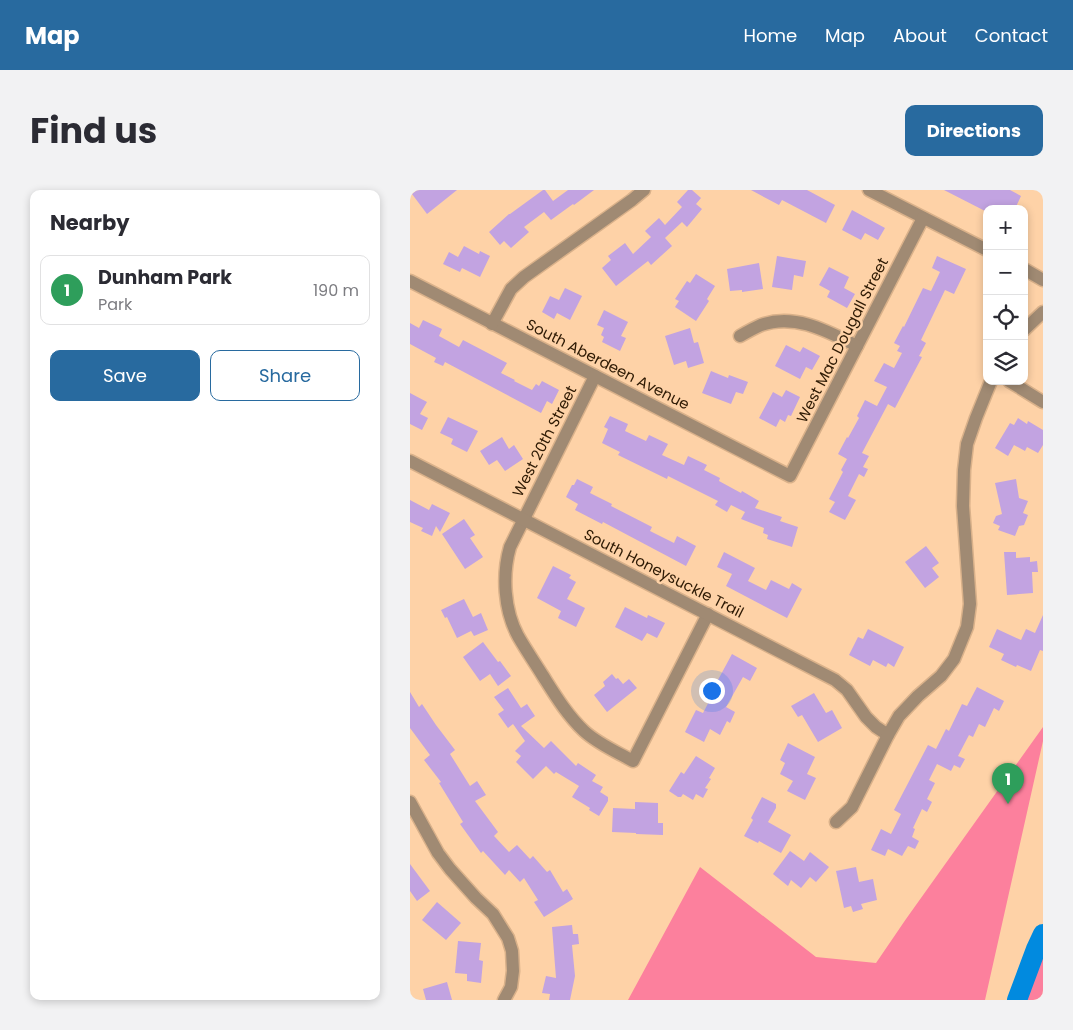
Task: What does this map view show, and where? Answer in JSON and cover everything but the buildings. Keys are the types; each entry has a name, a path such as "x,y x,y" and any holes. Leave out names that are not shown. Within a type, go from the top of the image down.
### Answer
{"street":[{"path":"492,324 511,289 524,277 644,190"},
{"path":"869,190 983,248"},
{"name":"West Mac Dougall Street","path":"790,476 923,218"},
{"path":"1028,271 1043,280"},
{"name":"South Aberdeen Avenue","path":"410,281 790,476"},
{"path":"1028,326 1043,312"},
{"path":"740,336 770,322 791,321 816,327 857,346"},
{"name":"West 20th Street","path":"595,376 510,546 505,582 509,610 518,636 568,715 584,732 633,761 708,614"},
{"path":"836,822 852,807 899,716 941,676 954,659 967,627 970,604 964,506 964,470 967,444 989,385"},
{"path":"1015,385 1043,402"},
{"name":"South Honeysuckle Trail","path":"410,461 835,680 847,690 866,717 888,735"},
{"path":"410,802 438,853 476,898 493,914 508,938 512,951 513,971 511,987 504,1000"}],"shaded area":[{"path":"1043,727 1043,741 985,1000 628,1000 700,867 816,957 876,963"},
{"path":"1043,934 1043,1000 1017,1000 1036,949"}],"waterway":[{"path":"1017,1000 1043,934"}],"place":[{"name":"Dunham Park","path":"1008,804"}]}
